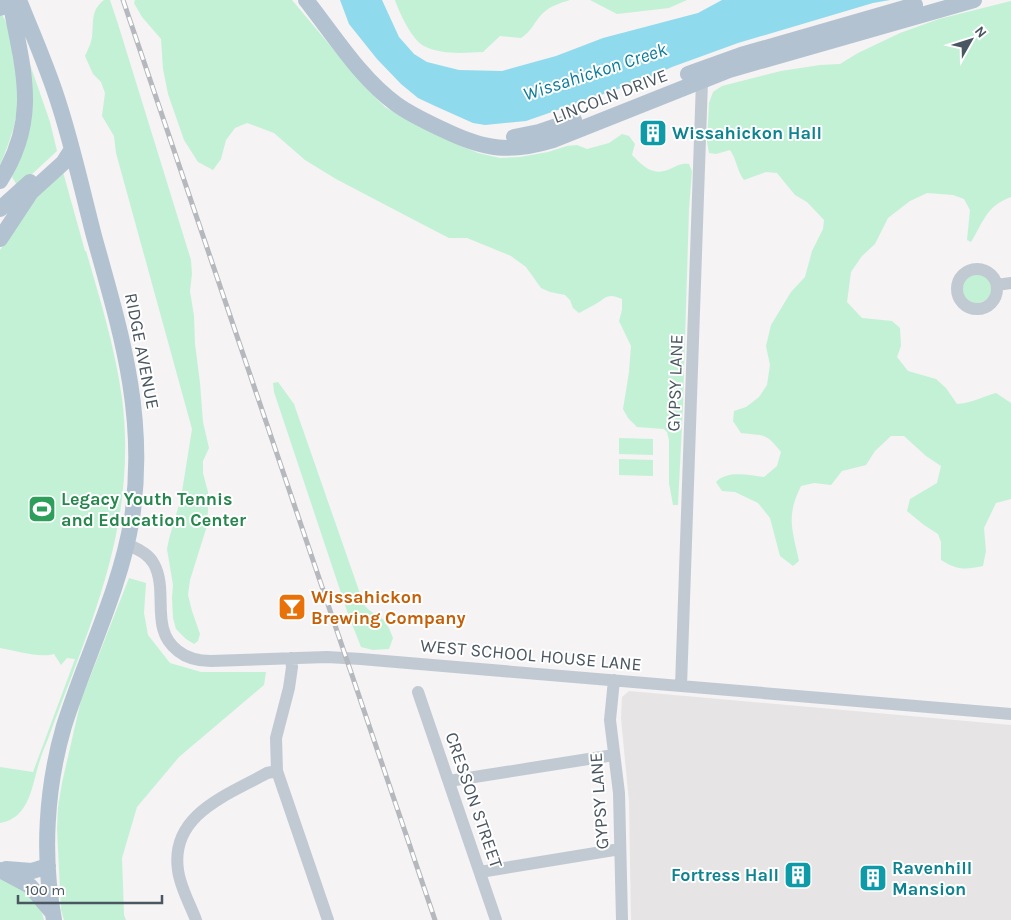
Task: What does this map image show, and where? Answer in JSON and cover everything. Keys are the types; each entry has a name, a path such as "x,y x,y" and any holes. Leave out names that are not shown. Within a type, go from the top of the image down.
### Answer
{"main road":[{"path":"0,181 15,152 21,134 26,98 24,73 10,0"},
{"path":"0,8 18,0"},
{"name":"RIDGE AVENUE","path":"18,0 51,80 72,149 124,343 133,395 136,437 132,517 127,544 108,609 70,709 55,761 49,804 48,866 54,917"},
{"name":"LINCOLN DRIVE","path":"306,0 385,96 418,118 460,138 483,146 518,148 567,135 748,64 974,0"},
{"name":"LINCOLN DRIVE","path":"320,0 372,65 391,86 404,96 422,107 477,132 507,137 528,135 562,124 741,55 932,0"},
{"path":"0,209 60,154 72,149"},
{"path":"0,239 32,192 63,163 72,149"},
{"path":"0,859 31,862 48,866"},
{"path":"0,869 32,871 48,866"},
{"path":"0,869 30,886 54,917"}],"street":[{"name":"GYPSY LANE","path":"681,686 702,81"},
{"path":"997,285 1011,283"},
{"name":"WEST SCHOOL HOUSE LANE","path":"127,544 147,555 154,564 159,576 163,630 169,642 180,653 193,660 327,657 361,659 1011,714"},
{"path":"291,658 289,688 276,738 277,771 328,920"},
{"name":"GYPSY LANE","path":"614,680 610,720 618,786 622,920"},
{"name":"CRESSON STREET","path":"418,692 496,920"},
{"path":"449,781 614,754"},
{"path":"196,920 184,890 178,868 178,850 184,832 195,816 208,805 267,773 277,771"},
{"path":"480,872 620,849"}],"shaded area":[{"path":"629,691 1011,725 1011,920 631,920 629,802 621,718 622,697"}],"green space":[{"path":"104,0 110,0 191,260 190,291 194,316 195,344 203,422 209,448 203,461 203,473 208,492 206,529 190,580 188,595 200,634 198,641 194,644 176,629 173,618 173,585 167,549 181,498 192,429 116,153 114,136 102,116 105,93 101,82 93,74 85,56 92,40 96,8"},
{"path":"135,0 292,0 364,86 385,107 416,125 478,153 500,158 548,152 567,146 577,145 587,149 609,143 622,134 629,136 635,144 632,155 640,163 653,171 664,171 681,164 689,164 692,171 678,505 673,505 669,483 669,440 667,432 664,429 637,427 628,418 623,409 631,346 619,321 622,299 610,296 579,313 573,308 570,300 565,295 541,288 526,267 511,256 467,238 449,238 336,179 305,160 274,133 247,123 235,128 226,140 221,159 213,170 198,162 184,140 168,94 163,69 161,39 142,17 134,3"},
{"path":"395,0 570,0 545,11 521,38 500,36 483,52 460,53 438,51 419,43 406,25"},
{"path":"590,0 687,0 669,8 617,14"},
{"path":"1011,1 1011,197 996,205 986,215 971,242 967,240 970,210 964,199 953,195 927,193 910,201 888,218 875,244 862,256 851,272 847,302 862,318 892,321 900,328 901,346 897,357 908,371 936,379 946,388 957,404 996,393 1011,403 1011,499 996,503 984,528 986,551 983,566 961,568 941,560 941,542 938,534 907,511 910,499 937,483 941,466 926,456 904,436 891,436 875,451 866,465 842,471 831,485 814,483 801,486 792,514 793,531 799,561 793,566 780,556 770,518 758,503 735,492 722,491 716,482 721,478 732,475 764,477 777,466 781,452 764,436 741,433 733,421 734,411 746,407 759,397 767,385 770,365 766,346 771,325 791,292 805,277 812,251 823,229 824,220 807,202 795,195 777,173 766,172 744,180 730,150 716,154 709,153 707,142 709,103 713,92 722,86 781,71 840,64 858,53 900,33 939,19"},
{"path":"2,15 15,52 12,55 18,84 18,98 11,137 0,165 0,16"},
{"path":"25,50 50,122 57,151 18,187 12,177 19,161"},
{"path":"63,172 102,305 119,379 125,444 123,488 117,531 107,573 80,655 42,755 29,798 18,814 10,820 0,823 0,767 33,772 75,659 67,658 61,665 54,654 35,655 0,648 0,250 32,201"},
{"path":"971,273 986,275 993,284 994,290 991,295 981,302 969,302 961,293 963,279"},
{"path":"278,382 294,404 364,605 382,619 391,632 393,638 389,649 373,650 361,647 348,614 274,392 273,383"},
{"path":"619,438 653,439 653,455 619,454"},
{"path":"619,459 653,460 653,476 619,475"},
{"path":"129,578 146,583 144,613 148,635 170,663 201,672 266,672 264,685 179,757 137,807 122,858 124,915 126,920 64,920 61,910 57,829 62,783 81,700"},
{"path":"0,877 14,882 40,906 44,920 0,920"}],"water":[{"name":"Wissahickon Creek","path":"340,0 382,0 399,37 414,54 427,62 459,70 502,71 556,56 603,38 698,13 722,0 890,0 873,3 738,43 672,67 641,81 526,121 485,125 473,123 418,98 401,84 377,59 349,24"}],"railway":[{"path":"123,0 435,920"}],"place":[{"name":"Wissahickon Hall","path":"653,133"},
{"name":"Legacy Youth Tennis and Education Center","path":"42,509"},
{"name":"Wissahickon Brewing Company","path":"292,607"},
{"name":"Fortress Hall","path":"798,875"},
{"name":"Ravenhill Mansion","path":"873,878"}]}
